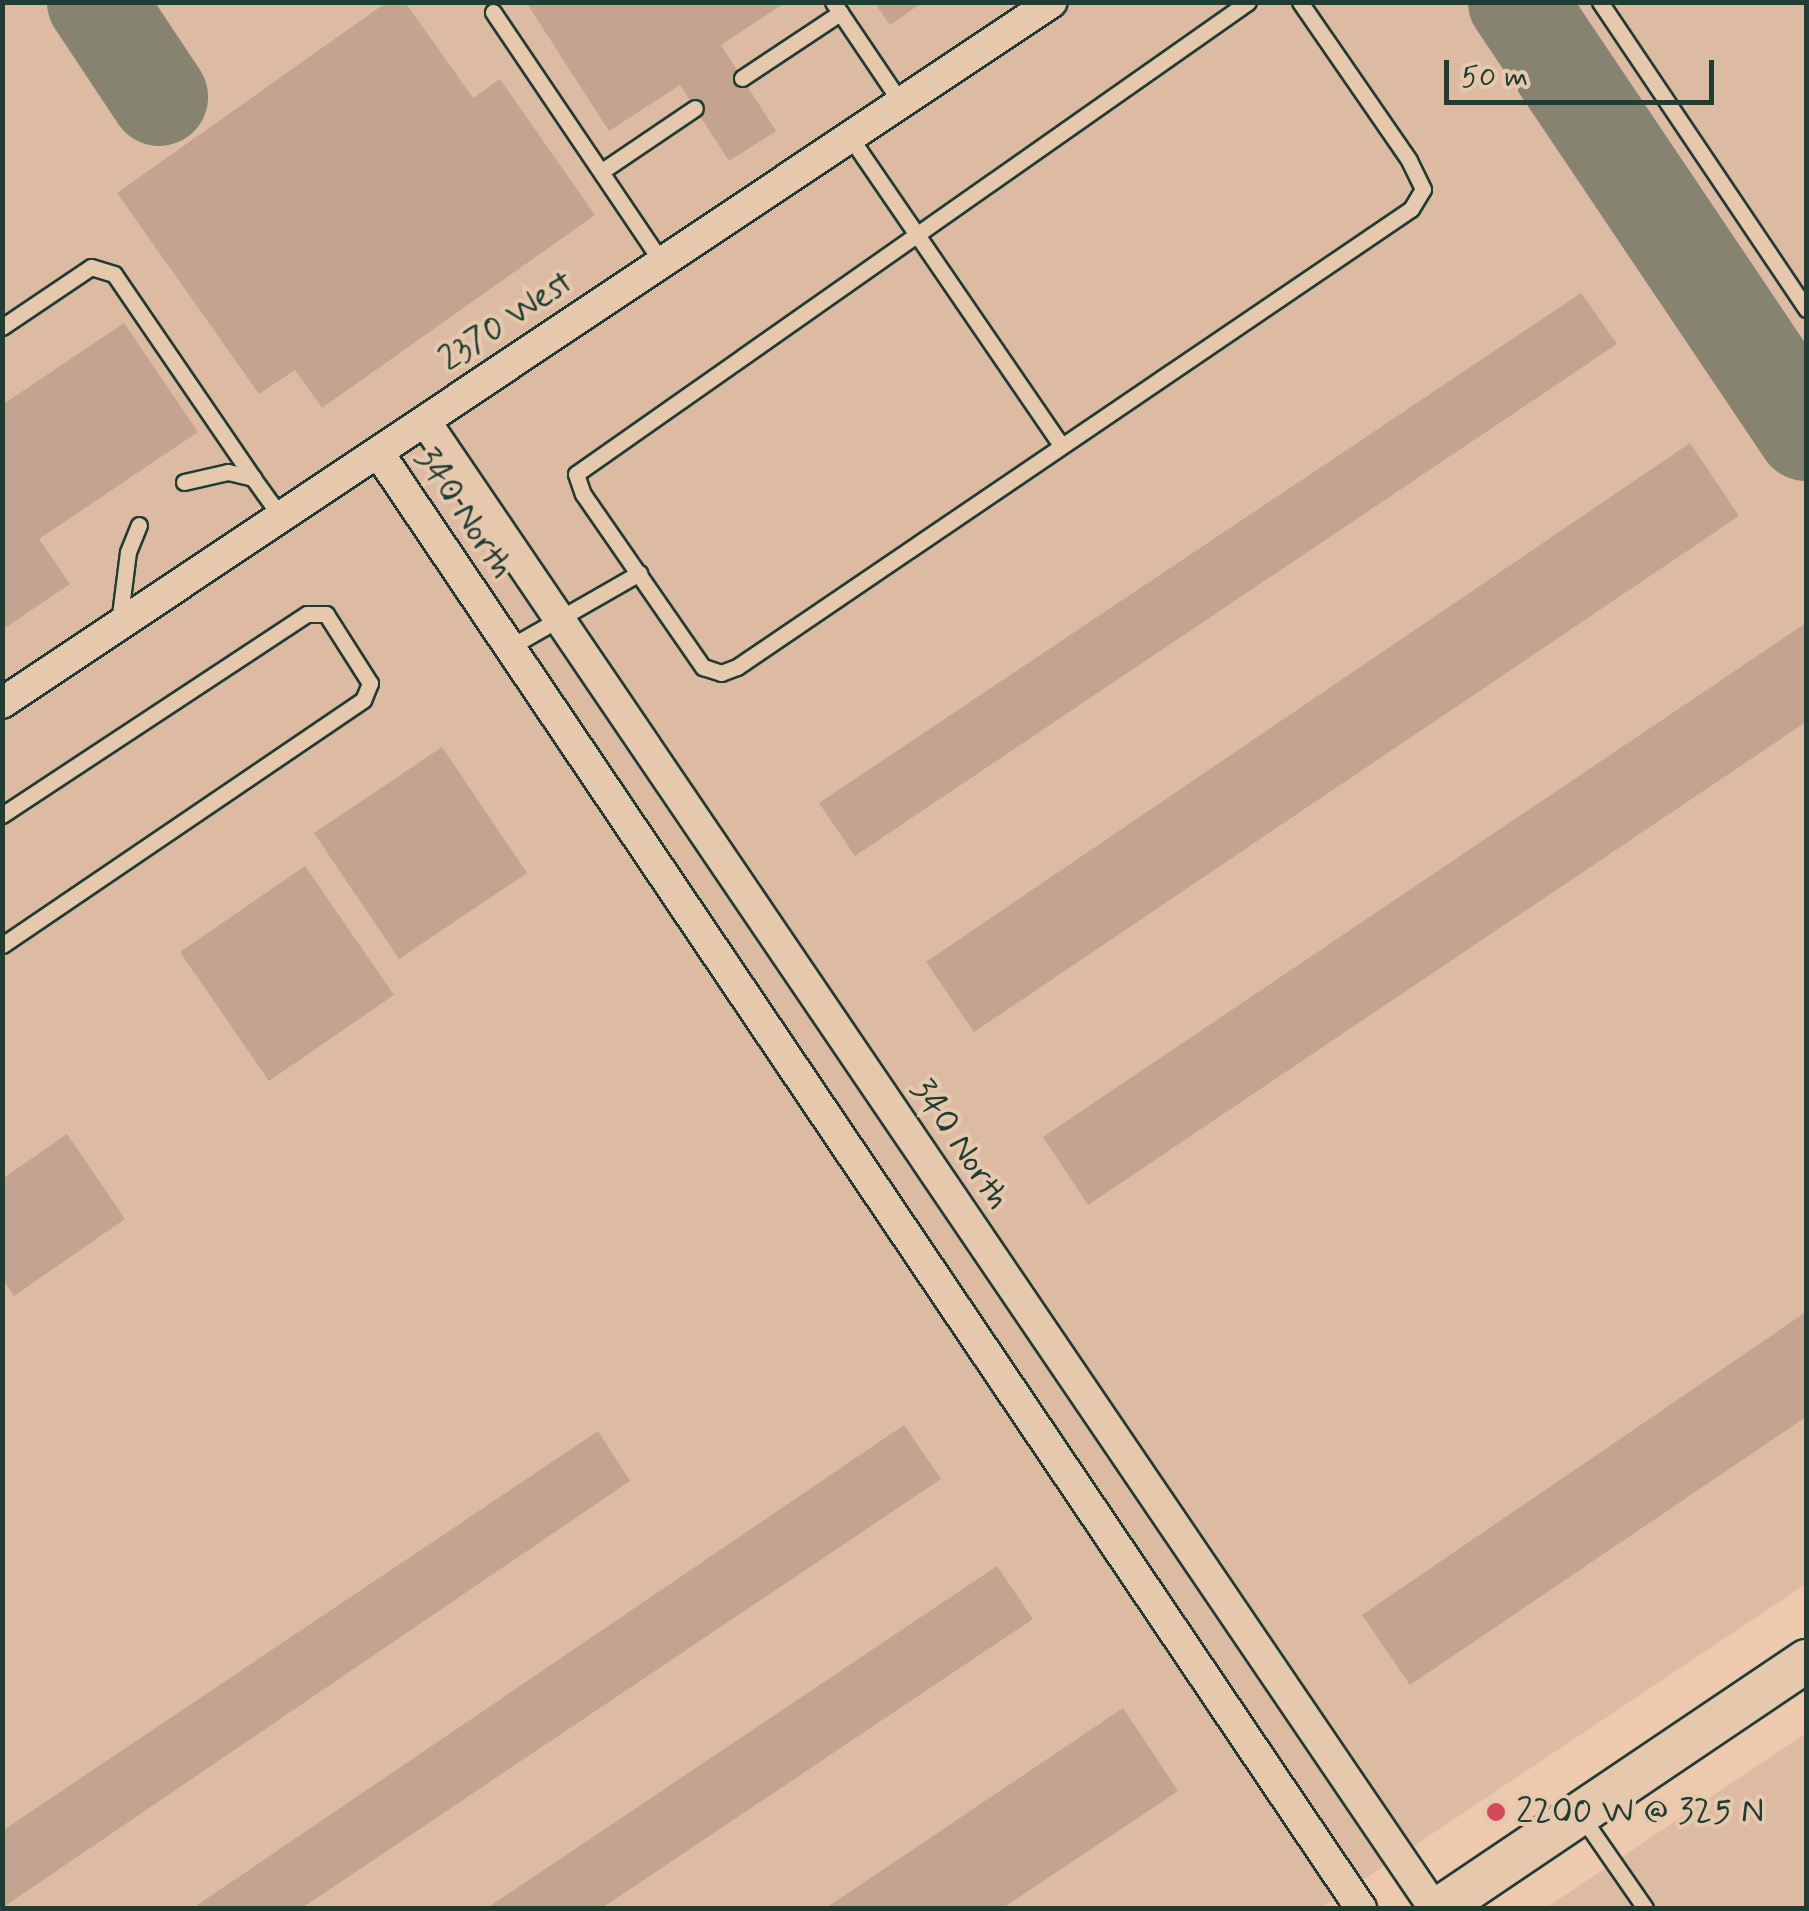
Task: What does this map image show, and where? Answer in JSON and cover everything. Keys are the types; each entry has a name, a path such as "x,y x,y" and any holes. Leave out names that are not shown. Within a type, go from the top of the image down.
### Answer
{"street":[{"name":"2370 West","path":"2,702 1052,2"},
{"name":"340 North","path":"425,421 1437,1908"},
{"name":"340 North","path":"378,452 1362,1908"},
{"path":"1437,1908 1806,1661"}],"lane":[{"path":"1248,2 576,474 703,667 721,674 1411,210 1422,189 1300,2"},
{"path":"1600,2 1806,308"},
{"path":"742,78 836,8 901,103"},
{"path":"493,12 662,262"},
{"path":"602,171 695,108"},
{"path":"850,137 1061,445"},
{"path":"2,327 91,267 114,274 282,517"},
{"path":"184,482 216,473 253,478"},
{"path":"119,624 120,590 139,525"},
{"path":"510,647 556,616 638,573"},
{"path":"2,815 307,614 326,614 370,683 363,700 2,945"},
{"path":"1580,1814 1646,1908"}],"shaded area":[{"path":"3,3 1806,3 1806,1584 1321,1908 3,1908"},
{"path":"1806,1733 1806,1908 1546,1908"}],"building":[{"path":"387,2 405,2 473,98 500,79 595,215 322,408 295,370 259,394 117,193"},
{"path":"526,2 786,2 721,45 776,131 729,161 680,85 609,131"},
{"path":"874,2 923,2 890,25"},
{"path":"1581,293 1617,344 855,856 819,803"},
{"path":"124,323 198,432 39,539 70,584 2,630 2,405"},
{"path":"1690,443 1739,516 974,1032 926,962"},
{"path":"1806,623 1806,722 1088,1205 1043,1137"},
{"path":"442,747 527,873 399,959 314,833"},
{"path":"305,866 394,995 269,1081 180,952"},
{"path":"67,1134 125,1219 14,1296 2,1279 2,1179"},
{"path":"1806,1312 1806,1417 1410,1685 1362,1615"},
{"path":"904,1425 941,1479 302,1908 193,1908"},
{"path":"598,1431 630,1481 2,1908 2,1831"},
{"path":"997,1566 1033,1619 602,1908 487,1908"},
{"path":"1123,1708 1178,1791 1003,1908 826,1908"}],"taxiway":[{"path":"96,2 159,97"},
{"path":"1517,2 1806,432"}],"place":[{"name":"2200 W @ 325 N","path":"1496,1812"}]}
